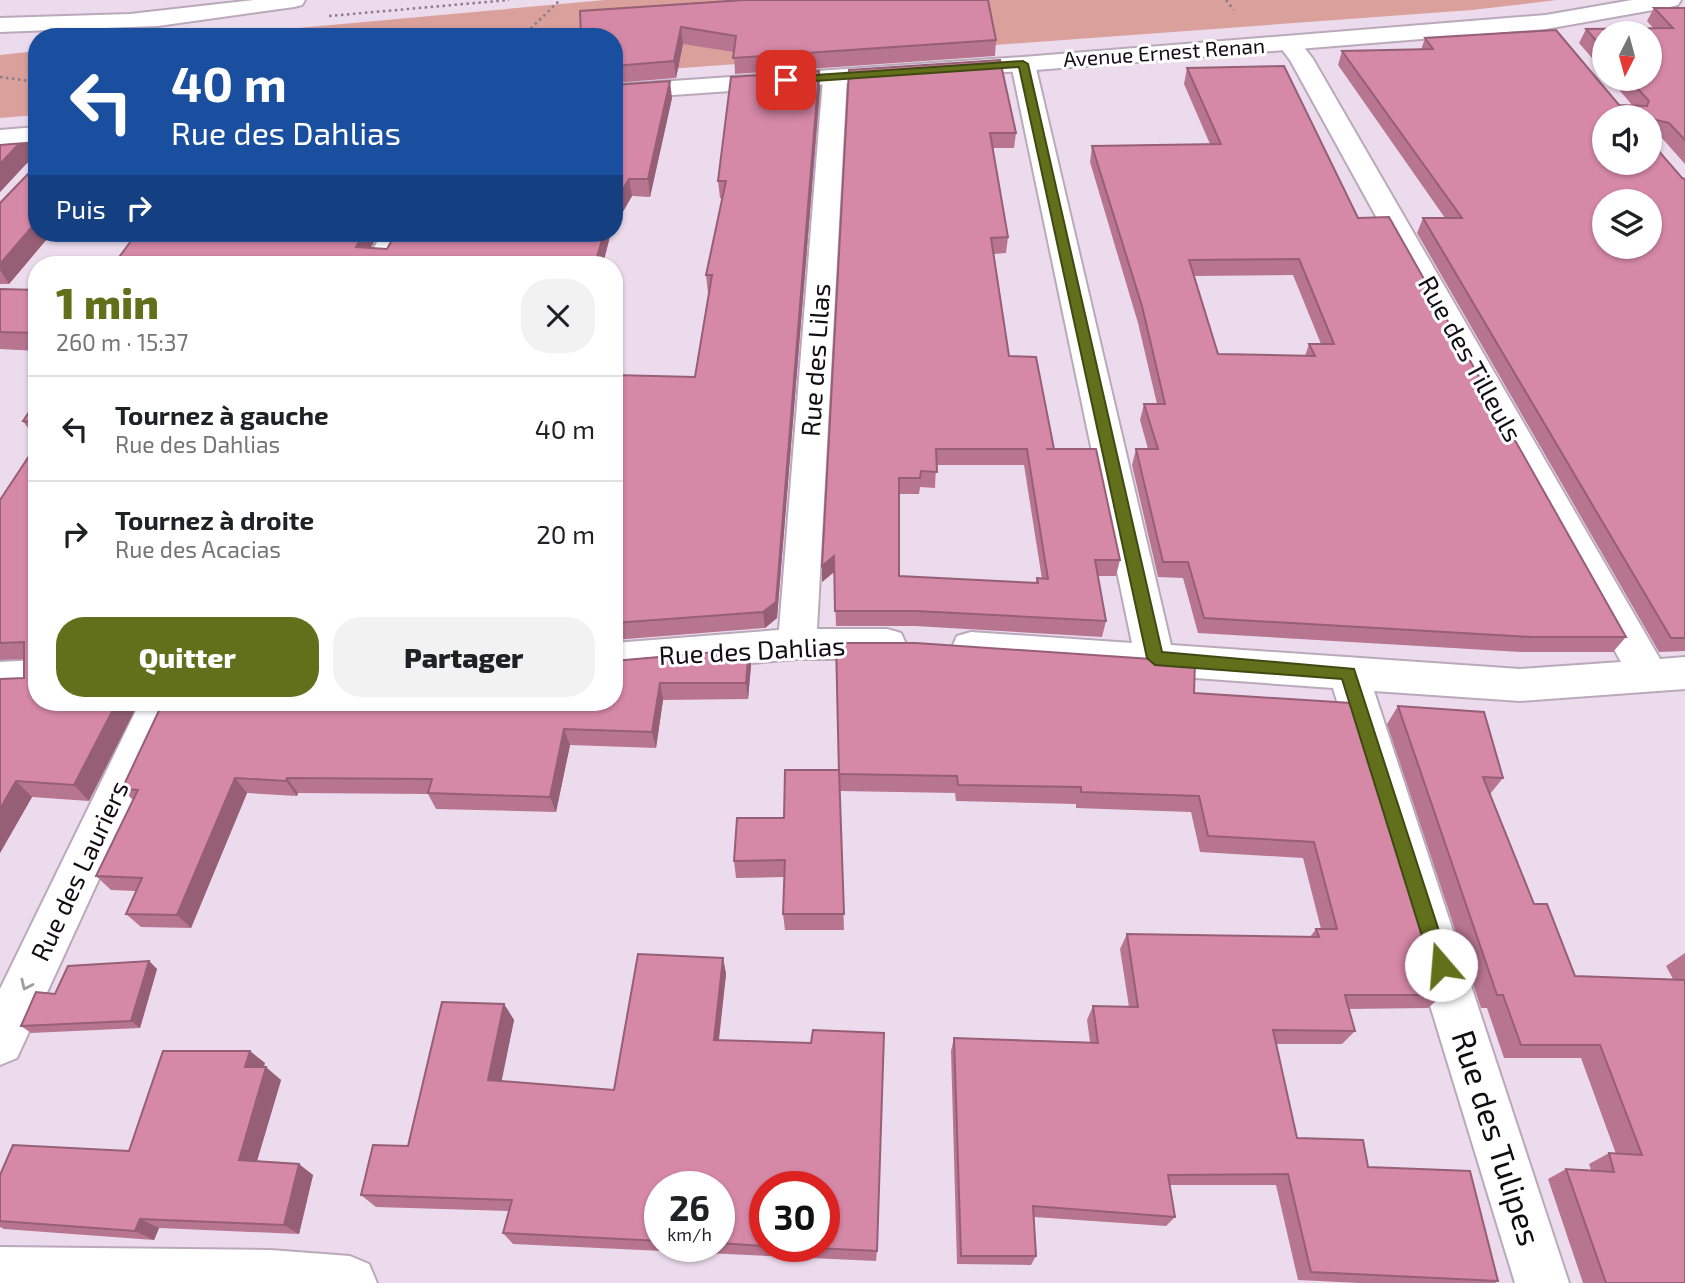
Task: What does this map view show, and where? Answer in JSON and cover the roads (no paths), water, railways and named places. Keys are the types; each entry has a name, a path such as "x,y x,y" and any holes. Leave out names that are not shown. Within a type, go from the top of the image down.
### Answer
{"street":[{"path":"0,25 76,24 155,9 244,9 294,0"},
{"name":"Avenue Ernest Renan","path":"623,91 1289,43 1554,30 1670,0"},
{"name":"Rue des Tilleuls","path":"1289,43 1667,675"},
{"path":"1023,64 1155,658"},
{"name":"Rue des Lilas","path":"797,644 835,76"},
{"path":"0,138 28,136"},
{"name":"Rue des Dahlias","path":"623,658 797,644 929,645 1155,658 1520,685 1667,675"},
{"name":"Rue des Tulipes","path":"1348,673 1542,1283"},
{"path":"0,678 28,676"},
{"name":"Rue des Lauriers","path":"0,1041 156,711"},
{"path":"0,1274 270,1277 350,1283"}]}
